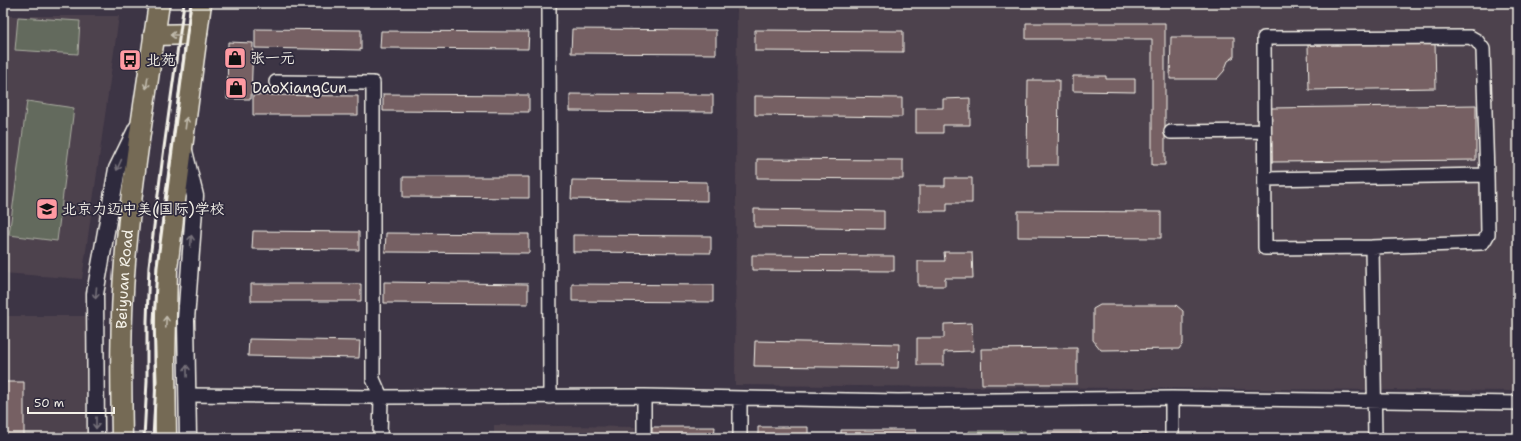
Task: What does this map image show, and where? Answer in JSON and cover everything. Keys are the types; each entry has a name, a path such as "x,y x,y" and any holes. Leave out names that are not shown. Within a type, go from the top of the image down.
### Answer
{"main road":[{"name":"Beiyuan Road","path":"122,438 121,363 125,262 159,3"},
{"path":"166,438 165,361 167,269 202,3"},
{"path":"154,35 197,34"}],"street":[{"path":"550,3 550,397"},
{"path":"1470,36 1483,48 1487,175 1488,234 1481,243 1265,248 1264,38 1470,36"},
{"path":"276,82 374,83 373,379 381,397 380,438"},
{"path":"96,438 95,294 117,169 143,118"},
{"path":"1171,132 1264,131"},
{"path":"183,148 195,196 186,320 188,438"},
{"path":"1264,179 1487,175"},
{"path":"1372,246 1375,438"},
{"path":"187,395 381,397 644,396 898,400 1172,398 1374,400 1518,404"},
{"path":"644,396 644,438"},
{"path":"740,398 740,438"},
{"path":"1172,398 1172,438"}],"shaded area":[{"path":"580,3 1518,3 1518,391 735,385 737,5"},
{"name":"北京力迈中美(国际)学校","path":"3,16 119,16 82,279 3,273"},
{"path":"3,316 86,316 87,438 3,438"},
{"path":"494,425 635,427 634,438 494,438"}],"green space":[{"path":"18,17 80,21 78,54 15,50"},
{"path":"27,101 74,108 57,241 9,235"},
{"path":"969,431 1025,431 1025,438 969,438"}],"building":[{"path":"1026,23 1165,23 1165,165 1152,165 1152,39 1026,39"},
{"path":"255,29 361,30 361,50 255,48"},
{"path":"572,29 716,30 716,54 571,53"},
{"path":"755,30 903,31 903,52 755,51"},
{"path":"381,31 529,32 528,49 380,48"},
{"path":"1171,37 1234,37 1234,57 1228,61 1224,71 1217,79 1170,79"},
{"path":"228,42 253,43 251,99 227,99"},
{"path":"1435,42 1436,88 1309,90 1308,45"},
{"path":"1073,76 1106,76 1106,79 1135,79 1135,92 1073,91"},
{"path":"1028,80 1059,80 1058,165 1027,165"},
{"path":"383,94 529,95 529,112 383,111"},
{"path":"570,94 713,95 713,112 570,111"},
{"path":"253,95 358,96 358,115 253,115"},
{"path":"755,96 902,98 902,117 755,115"},
{"path":"970,98 970,125 943,125 943,133 916,133 916,108 943,108 943,99"},
{"path":"1476,105 1476,160 1272,162 1271,108"},
{"path":"757,159 903,160 903,179 757,178"},
{"path":"403,177 529,177 529,198 403,197"},
{"path":"945,178 972,178 972,203 947,203 947,211 919,211 919,186 945,186"},
{"path":"572,180 707,182 707,201 571,199"},
{"path":"754,209 884,211 884,229 754,227"},
{"path":"1018,211 1161,212 1161,238 1018,237"},
{"path":"253,231 359,232 359,250 252,249"},
{"path":"386,233 529,234 529,253 385,252"},
{"path":"573,235 711,236 711,253 573,252"},
{"path":"944,252 972,252 973,278 945,278 945,286 918,286 918,261 945,261"},
{"path":"752,255 894,256 894,271 752,270"},
{"path":"384,282 528,284 528,304 384,303"},
{"path":"251,284 361,284 361,301 251,301"},
{"path":"572,284 713,285 713,302 572,301"},
{"path":"1100,305 1176,305 1183,311 1183,343 1179,349 1101,350 1093,340 1093,309"},
{"path":"972,323 973,351 944,352 944,365 917,365 917,338 944,338 944,324"},
{"path":"249,339 360,341 359,358 248,356"},
{"path":"755,341 899,344 898,368 754,366"},
{"path":"1077,348 1077,384 982,384 981,349"},
{"path":"3,382 24,382 24,438 3,438"},
{"path":"652,427 715,427 714,438 652,438"},
{"path":"758,427 808,427 808,438 758,438"},
{"path":"841,430 916,430 916,436 955,436 955,438 841,438"},
{"path":"1048,431 1081,431 1081,438 1048,438"},
{"path":"1097,433 1115,433 1115,438 1097,438"},
{"path":"1118,434 1148,434 1148,438 1118,438"},
{"path":"213,435 320,436 321,438 209,438"},
{"path":"464,436 487,436 487,438 463,438"}],"railway":[{"path":"144,438 147,381 149,266 184,3"},
{"path":"153,438 156,381 154,321 157,267 191,3"}],"place":[{"name":"张一元","path":"235,58"},
{"name":"北苑","path":"130,60"},
{"name":"DaoXiangCun","path":"236,88"},
{"name":"北京力迈中美(国际)学校","path":"47,209"}]}
